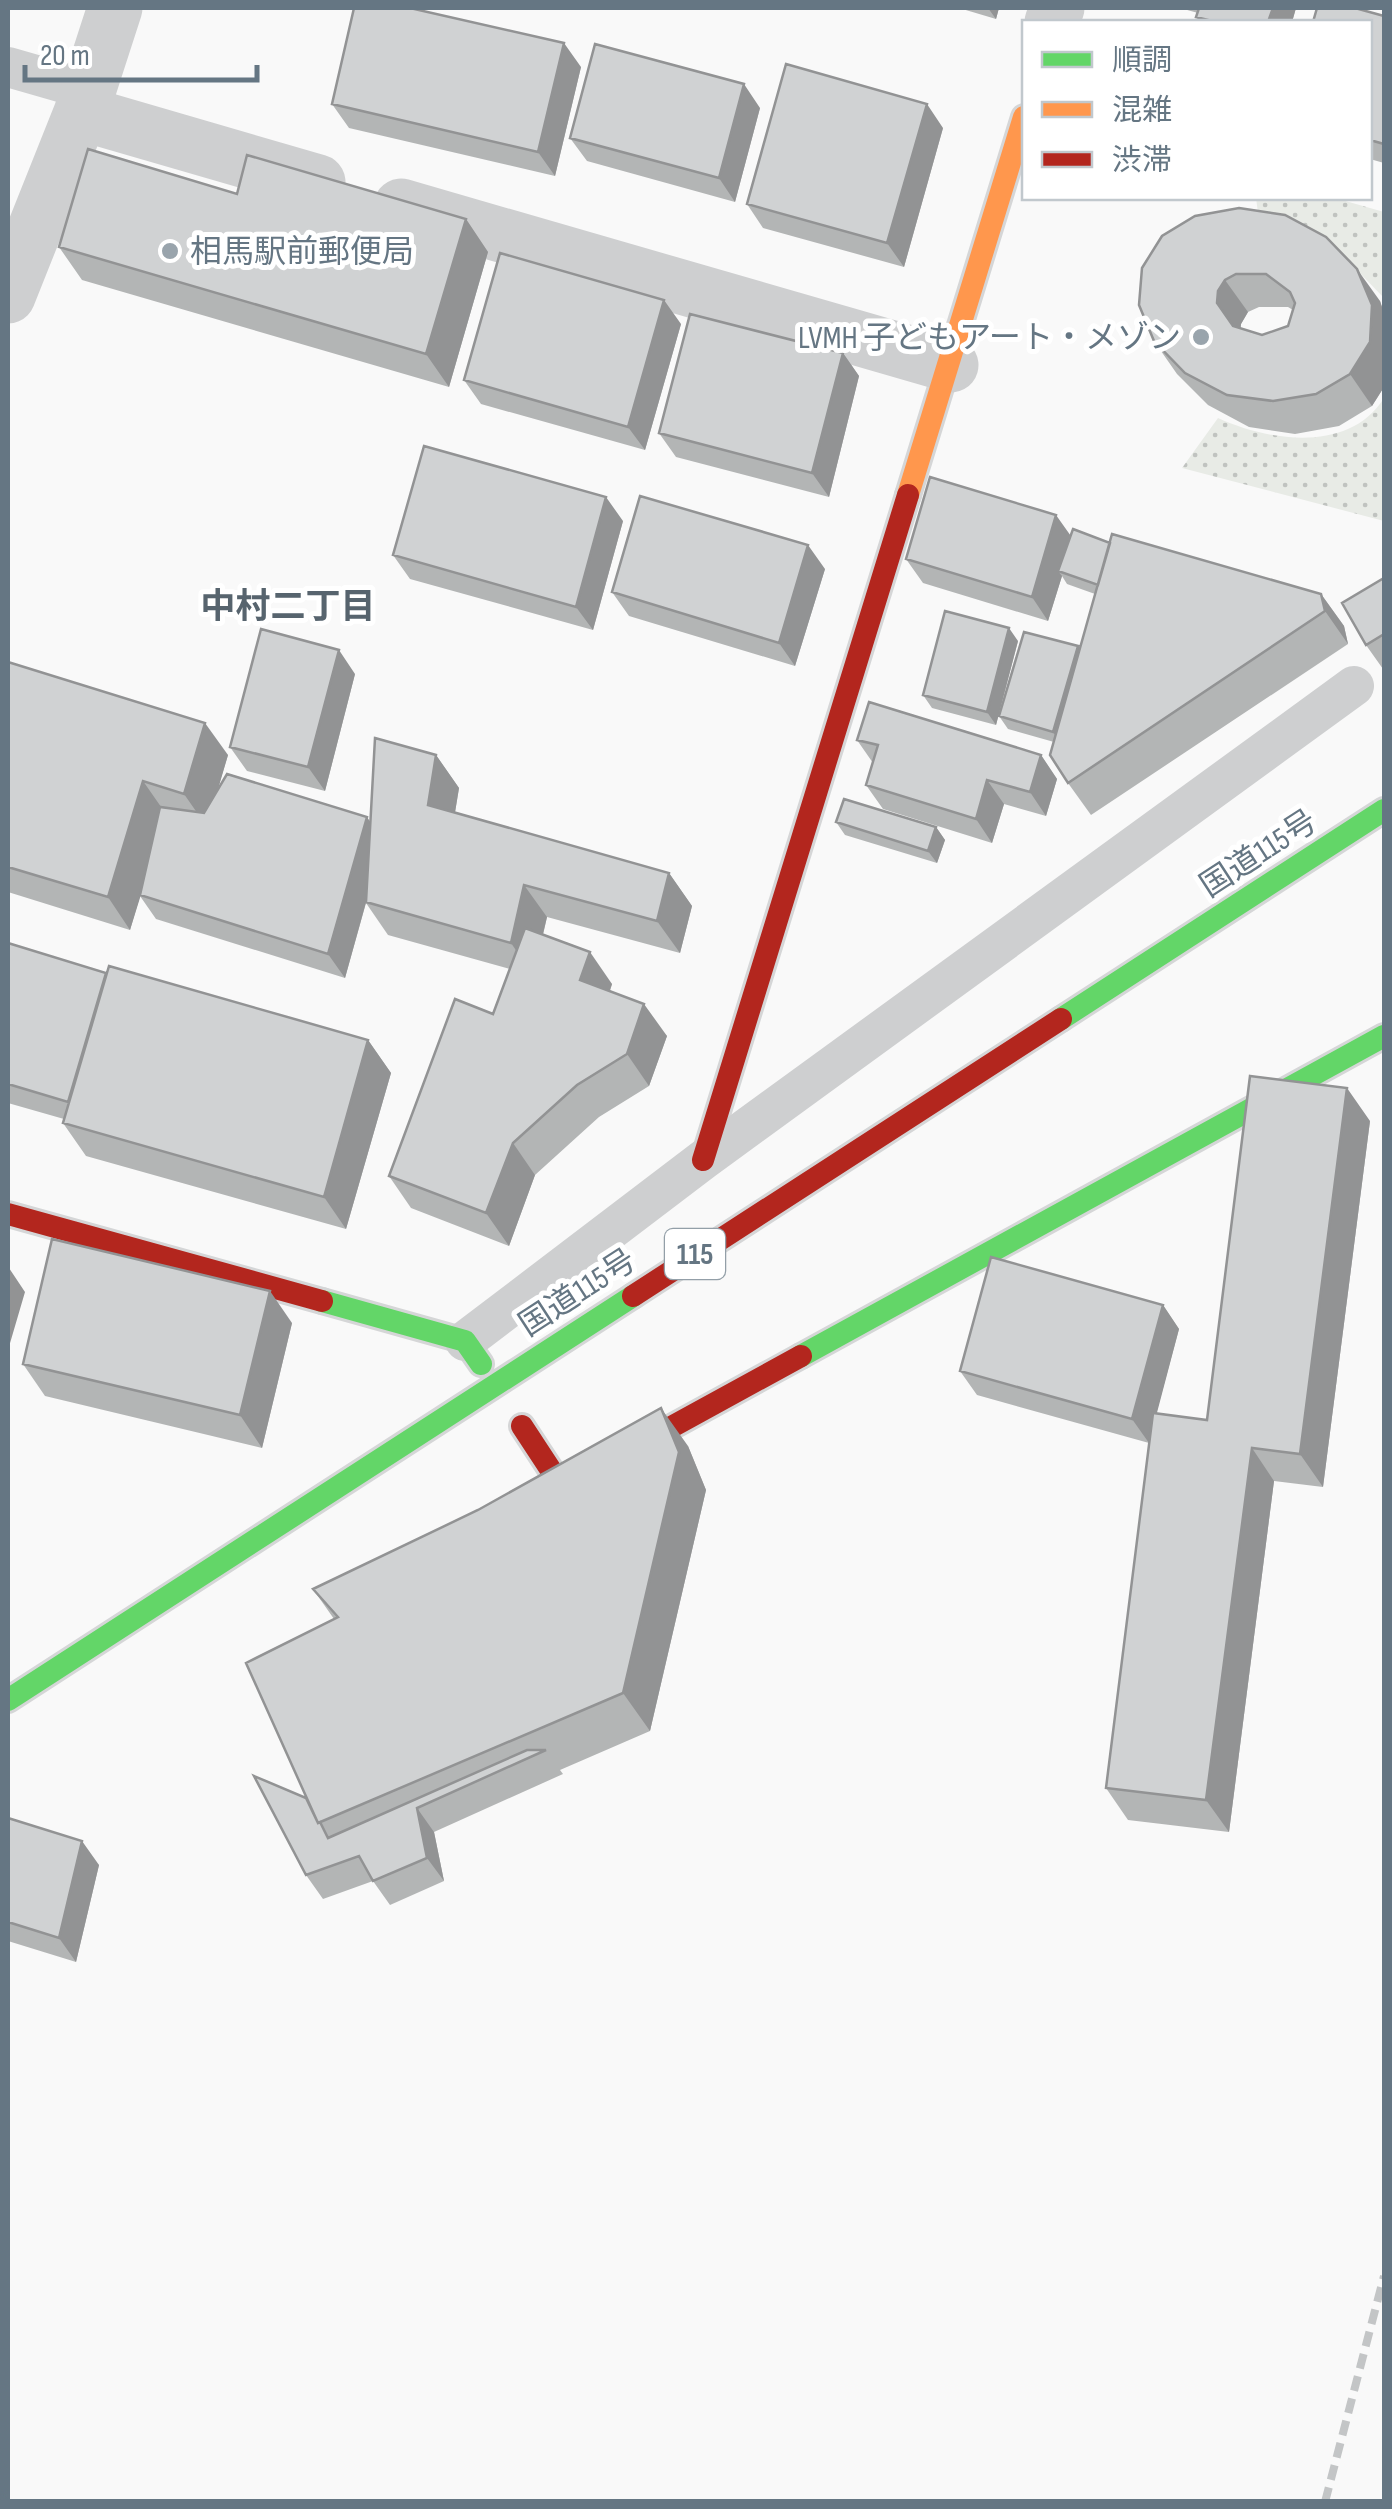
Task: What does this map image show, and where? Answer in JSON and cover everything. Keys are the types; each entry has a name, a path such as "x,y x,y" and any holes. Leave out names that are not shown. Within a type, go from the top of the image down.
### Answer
{"main road":[{"path":"703,1160 951,366 1022,124"},
{"name":"国道115号","path":"8,1700 1384,810"},
{"path":"522,1426 562,1487 1384,1036"},
{"path":"8,1214 473,1353"}],"street":[{"path":"8,296 85,102 114,8"},
{"path":"85,102 951,366"}],"lane":[{"path":"8,67 85,102"},
{"path":"473,1353 703,1160 1354,686"}],"shaded area":[{"path":"1256,200 1342,200 1384,212 1384,298 1352,265 1261,235"},
{"path":"1384,398 1384,521 1182,468 1218,418 1260,432 1307,438 1350,428 1369,416"}],"building":[{"path":"354,8 410,8 564,43 538,152 332,104"},
{"path":"1199,8 1273,8 1269,20 1196,17"},
{"path":"1317,8 1355,8 1384,16 1384,144 1372,141 1372,20 1314,20"},
{"path":"595,44 744,84 719,178 570,138"},
{"path":"786,64 927,104 887,243 747,204"},
{"path":"88,149 237,194 247,155 466,219 426,354 59,247"},
{"name":"LVMH 子どもアート・メゾン","path":"1239,208 1285,215 1326,237 1357,269 1372,305 1370,342 1350,374 1316,394 1273,401 1227,395 1185,373 1154,341 1139,305 1142,268 1162,236 1195,216","holes":["1236,274 1266,274 1290,292 1295,303 1288,326 1262,335 1233,326 1217,303 1218,291 1225,280"]},
{"path":"500,253 664,300 628,427 464,380"},
{"path":"690,314 843,353 812,473 659,433"},
{"path":"424,446 606,497 576,607 393,555"},
{"path":"930,477 1056,515 1032,597 906,559"},
{"path":"640,496 808,545 779,643 612,592"},
{"path":"1073,529 1110,543 1098,585 1058,571"},
{"path":"1112,534 1321,594 1325,611 1068,783 1050,755"},
{"path":"1384,578 1384,634 1366,645 1342,603"},
{"path":"945,611 1009,628 987,712 923,695"},
{"path":"261,629 339,650 308,767 230,747"},
{"path":"1024,632 1078,646 1053,732 999,716"},
{"path":"8,662 205,723 184,794 143,781 108,897 8,867"},
{"path":"869,702 1041,755 1030,792 987,780 976,819 866,785 878,745 857,740"},
{"path":"375,738 436,755 428,805 669,873 657,921 524,885 511,943 366,902"},
{"path":"227,774 367,817 328,954 140,895 160,807 204,813"},
{"path":"844,799 936,827 928,851 836,822"},
{"path":"525,928 590,952 580,980 644,1004 627,1054 577,1085 513,1143 486,1213 389,1176 455,999 493,1014"},
{"path":"8,943 106,973 68,1102 8,1084"},
{"path":"109,966 368,1040 324,1197 63,1123"},
{"path":"1250,1076 1347,1088 1300,1454 1252,1448 1206,1800 1106,1788 1153,1413 1207,1420"},
{"path":"52,1239 270,1291 240,1415 23,1364"},
{"path":"991,1257 1163,1305 1132,1419 960,1371"},
{"path":"661,1408 679,1452 623,1693 318,1823 246,1663 338,1617 313,1589 478,1510"},
{"path":"527,1750 546,1750 417,1808 427,1858 373,1881 359,1856 306,1875 254,1776 306,1798 328,1838"},
{"path":"8,1818 82,1841 59,1938 8,1922"}],"railway":[{"path":"1325,2502 1384,2276"}],"traffic: fast":[{"path":"1061,1019 1384,810"},
{"path":"801,1356 1384,1036"},
{"path":"8,1700 633,1296"},
{"path":"322,1301 465,1341 481,1364"}],"traffic: slow":[{"path":"908,495 1022,124"}],"traffic: jam":[{"path":"703,1160 908,495"},
{"path":"633,1296 1061,1019"},
{"path":"8,1214 322,1301"},
{"path":"522,1426 562,1487 801,1356"}],"place":[{"name":"相馬駅前郵便局","path":"170,251"},
{"name":"LVMH 子どもアート・メゾン","path":"1201,337"}],"district":[{"name":"中村二丁目","path":"288,606"}]}
